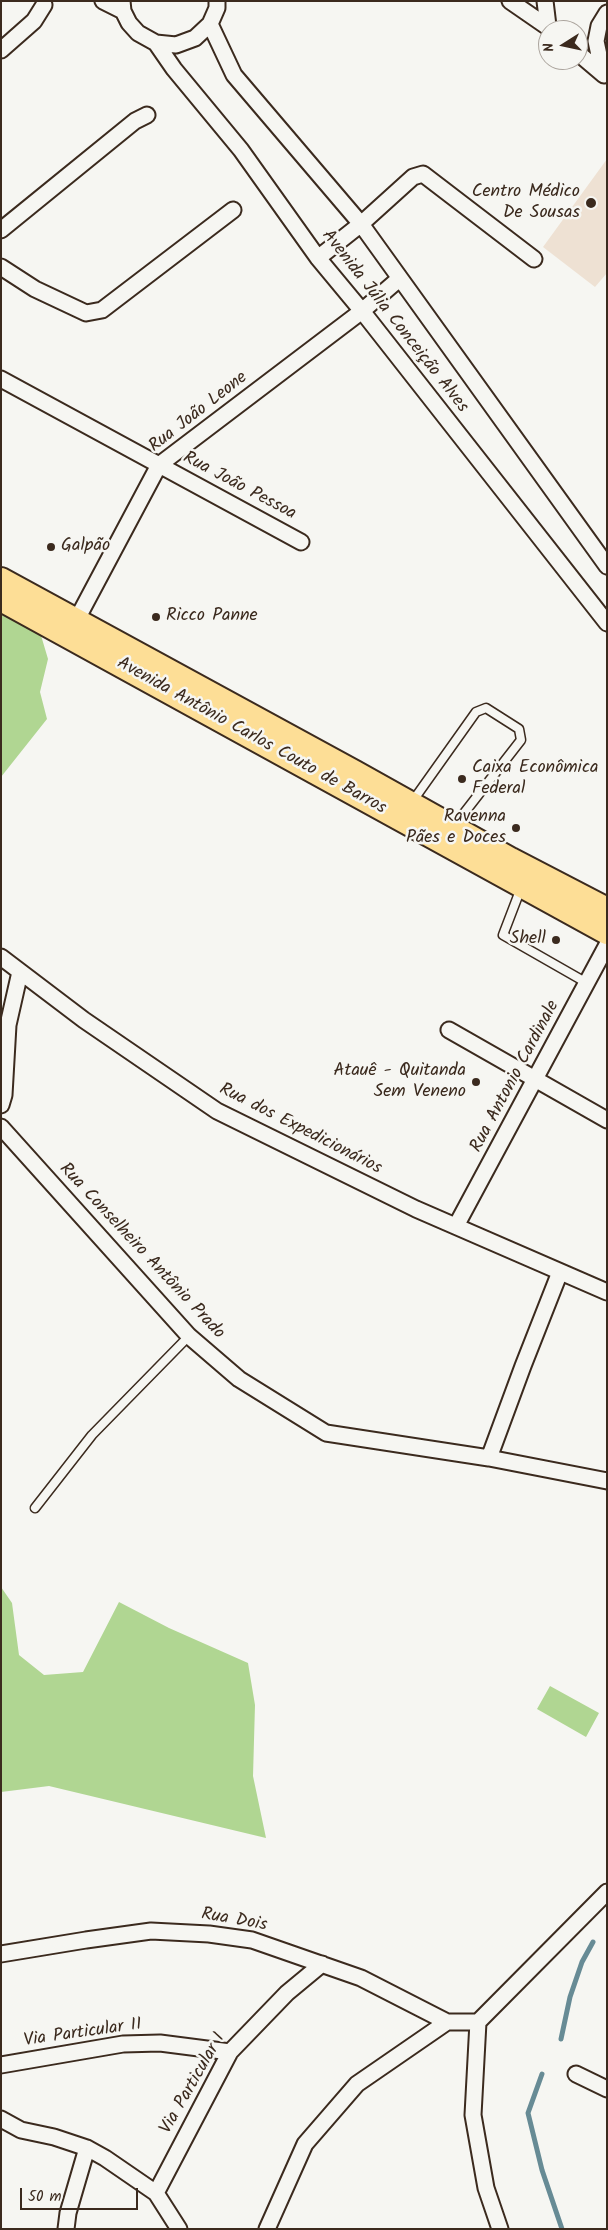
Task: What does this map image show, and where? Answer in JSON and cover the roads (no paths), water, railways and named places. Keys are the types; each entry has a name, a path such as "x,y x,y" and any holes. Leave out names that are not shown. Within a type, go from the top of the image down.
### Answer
{"main road":[{"name":"Avenida Antônio Carlos Couto de Barros","path":"1,579 453,827 607,909"},
{"name":"Avenida Antônio Carlos Couto de Barros","path":"1,600 607,933"}],"street":[{"path":"103,1 122,6 129,23 138,33 156,43 176,45 195,38 210,24 217,8 217,1"},
{"path":"510,1 538,20"},
{"path":"545,1 549,20"},
{"path":"1,50 34,21 44,5"},
{"path":"605,76 596,41 599,26 607,13"},
{"name":"Avenida Júlia Conceição Alves","path":"210,24 234,75 361,224 607,566"},
{"name":"Avenida Júlia Conceição Alves","path":"156,43 174,70 241,150 318,258 362,310 607,623"},
{"path":"588,62 605,76"},
{"path":"1,230 135,121 147,114"},
{"path":"318,258 361,224 413,177 423,174 534,259"},
{"path":"1,267 35,289 86,313 102,310 233,210"},
{"name":"Rua João Leone","path":"76,621 159,465 362,310 399,279"},
{"name":"Rua João Pessoa","path":"1,380 301,542"},
{"name":"Rua Antonio Cardinale","path":"456,1226 537,1079 607,945"},
{"name":"Rua dos Expedicionários","path":"1,957 84,1020 217,1110 416,1209 607,1292"},
{"path":"1,1105 4,1095 8,1025 20,972"},
{"path":"449,1030 607,1120"},
{"name":"Rua Conselheiro Antônio Prado","path":"1,1127 188,1336 239,1379 326,1433 489,1458 607,1481"},
{"path":"489,1458 560,1272"},
{"path":"500,2229 486,2188 473,2115 478,2022 607,1892"},
{"name":"Rua Dois","path":"1,1954 86,1940 151,1932 208,1934 252,1940 362,1978 447,2022"},
{"name":"Via Particular I","path":"156,2193 230,2052 287,1993 322,1964"},
{"path":"267,2229 306,2144 357,2084 447,2022 478,2022"},
{"name":"Via Particular II","path":"1,2066 123,2044 160,2043 230,2052"},
{"path":"576,2074 607,2089"},
{"path":"1,2119 21,2130 87,2148 156,2193 179,2229"},
{"path":"66,2229 68,2213 87,2148"}],"lane":[{"path":"411,804 476,712 486,708 518,728 521,740 453,827"},
{"path":"522,886 503,935 587,983"},
{"path":"35,1508 92,1435 188,1336"}],"waterway":[{"path":"561,2039 570,1997 582,1962 593,1942"},
{"path":"542,2074 528,2113 542,2170 562,2229"}],"place":[{"name":"Centro Médico De Sousas","path":"591,203"},
{"name":"Galpão","path":"51,547"},
{"name":"Ricco Panne","path":"156,617"},
{"name":"Caixa Econômica Federal","path":"462,779"},
{"name":"Ravenna Pães e Doces","path":"516,828"},
{"name":"Shell","path":"556,940"},
{"name":"Atauê - Quitanda Sem Veneno","path":"476,1082"}]}
